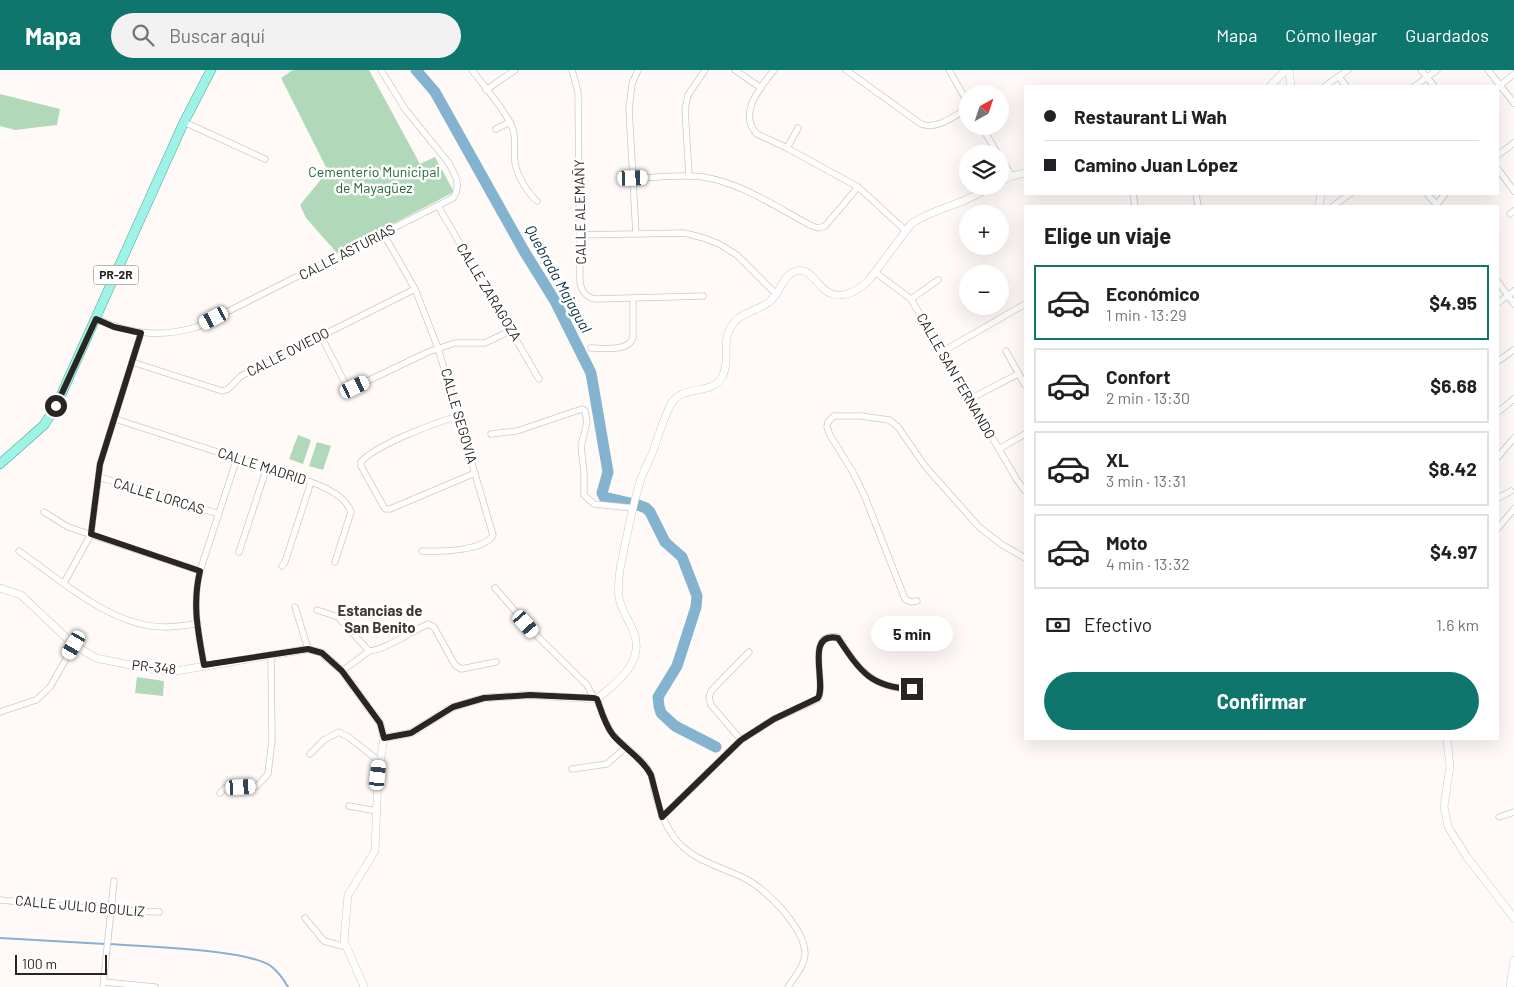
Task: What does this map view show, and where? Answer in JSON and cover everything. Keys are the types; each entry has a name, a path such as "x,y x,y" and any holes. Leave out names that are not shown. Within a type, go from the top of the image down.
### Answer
{"main road":[{"name":"PR-2R","path":"0,464 44,425 56,406 184,122 211,70"}],"street":[{"name":"CALLE ASTURIAS","path":"96,319 114,327 141,333 171,332 197,327 453,198 458,190 458,184 448,162 405,109 381,70"},
{"path":"472,70 510,122 515,137 514,161 517,170 533,198 538,202"},
{"path":"486,90 515,70"},
{"name":"CALLE ALEMAÑY","path":"572,70 578,92 580,283 584,292 590,298 595,299 702,296"},
{"path":"636,234 629,96 638,70"},
{"path":"689,176 686,101 705,70"},
{"path":"735,70 761,88"},
{"path":"774,70 761,88 749,111 750,125 756,134 858,187 906,230"},
{"path":"846,70 921,124 936,125 959,113"},
{"path":"948,70 959,88"},
{"path":"1271,85 1287,70 1291,85"},
{"path":"1327,85 1348,70"},
{"path":"1421,70 1433,85"},
{"path":"1416,85 1437,70"},
{"path":"1488,70 1497,85"},
{"path":"1499,85 1514,74"},
{"path":"1339,77 1345,85"},
{"path":"1499,87 1514,103"},
{"path":"184,122 265,159"},
{"path":"496,129 510,122"},
{"path":"786,148 798,128"},
{"path":"1499,154 1514,143"},
{"path":"1499,170 1514,191"},
{"path":"1009,171 1012,176"},
{"path":"1009,178 1024,173"},
{"path":"633,178 689,176 712,179 736,186 818,228 825,226 858,187"},
{"path":"384,738 411,733 453,707 484,698 530,695 595,698 624,675 631,666 636,650 636,642 620,604 618,588 620,570 640,480 666,414 674,399 682,393 712,386 719,382 725,371 727,336 732,326 738,317 769,302 788,275 795,271 804,271 829,294 838,296 850,293 863,286 906,230 918,219 975,195"},
{"path":"1334,205 1349,195"},
{"path":"1428,195 1437,205"},
{"name":"CALLE ZARAGOZA","path":"438,206 539,379"},
{"name":"CALLE SEGOVIA","path":"383,234 415,289 438,348 492,530 492,538 486,543 458,550 422,551"},
{"path":"580,235 684,234 712,240 737,255 776,294"},
{"name":"CALLE SAN FERNANDO","path":"875,272 911,299 998,449 1024,490"},
{"path":"911,299 938,280"},
{"path":"1499,283 1514,304"},
{"name":"CALLE OVIEDO","path":"132,362 222,391 228,389 241,376 415,289"},
{"path":"1499,302 1514,291"},
{"path":"591,348 624,347 631,343 633,338 633,298"},
{"path":"942,352 1024,305"},
{"path":"321,336 346,385 355,387 438,348 455,343 485,342 512,330"},
{"path":"64,583 91,534 100,464 141,333"},
{"path":"1499,360 1514,350"},
{"path":"1006,351 1024,383"},
{"path":"970,399 1018,374"},
{"path":"1499,411 1514,399"},
{"path":"491,434 518,430 580,408 583,409 587,422 581,446 584,496 594,504 633,508"},
{"path":"458,416 396,440 369,454 361,462 361,466 385,509 390,509 447,483 475,473"},
{"path":"917,601 911,602 905,599 865,497 854,474 830,435 827,427 828,422 834,416 884,418 894,423 925,466 979,526 1001,544 1024,557"},
{"name":"CALLE MADRID","path":"115,418 311,482 345,502 351,512 335,562"},
{"path":"998,449 1024,435"},
{"path":"1499,456 1514,438"},
{"path":"204,665 196,624 196,590 200,571 237,458"},
{"path":"239,552 267,468"},
{"name":"CALLE LORCAS","path":"99,477 219,514"},
{"path":"282,566 285,562 311,482"},
{"path":"1499,497 1511,491"},
{"path":"1499,527 1514,509"},
{"path":"44,512 68,527 200,571"},
{"path":"19,551 102,610 134,622 165,627 196,624"},
{"name":"PR-348","path":"0,588 21,595 74,645 96,658 155,670 176,671 308,649"},
{"path":"495,588 537,636 587,686 595,698 608,728 639,759 651,775 662,817 672,834 696,858 752,883 766,894 792,924 798,933 805,953 803,962 788,987"},
{"path":"295,607 308,649 322,653 342,671 380,723 384,738 380,762 375,851 348,895 344,941 364,987"},
{"path":"317,610 338,617 369,651"},
{"path":"342,671 369,651 378,650 428,624 434,627 454,665 458,668 496,662"},
{"path":"662,817 741,740 774,719 818,698 821,691 818,656 823,642 830,637 838,638 845,650 872,680 893,688 912,689 922,685"},
{"path":"0,712 36,700 50,687 74,645"},
{"path":"741,740 711,705 709,694 749,652"},
{"path":"220,793 225,788 256,786 268,774 272,740 271,655"},
{"path":"310,754 324,740 339,732 350,738 380,762"},
{"path":"1447,740 1450,766 1444,806 1448,827 1467,857 1514,918"},
{"path":"572,769 607,764 626,747"},
{"path":"349,806 377,811"},
{"path":"1499,817 1514,812"},
{"path":"114,881 103,984 155,987"},
{"name":"CALLE JULIO BOULIZ","path":"0,900 111,910 159,912"},
{"path":"305,918 324,941 346,947"},
{"path":"1510,987 1514,960"}],"green space":[{"name":"Cementerio Municipal de Mayagüez","path":"293,70 369,70 420,164 435,157 454,192 337,253 306,218 300,205 328,171 281,78"},
{"path":"0,94 60,109 57,125 15,130 0,126"},
{"path":"298,435 311,440 303,464 289,459"},
{"path":"317,442 331,446 323,470 309,466"},
{"path":"137,677 164,681 163,696 135,693"}],"waterway":[{"name":"Quebrada Majagual","path":"416,70 435,92 524,251 555,301 591,373 608,472 602,493 604,497 630,503"},
{"name":"Quebrada Majagual","path":"638,505 650,512 665,542 682,557 697,596 696,607 677,666 658,697 661,713 675,726 716,747"},
{"path":"0,938 105,944"},
{"path":"110,944 218,952 258,960 271,966 288,987"}],"district":[{"name":"Estancias de San Benito","path":"380,620"}],"route":[{"path":"56,406 96,319 114,327 141,333 100,464 91,534 200,571 195,602 196,624 204,665 308,649 322,653 342,671 380,723 384,738 411,733 453,707 484,698 530,695 594,698 597,699 608,728 639,759 651,775 662,817 731,752 741,740 774,719 818,698 821,691 818,656 820,646 826,639 830,637 838,638 845,650 872,680 893,688 912,689"}]}
